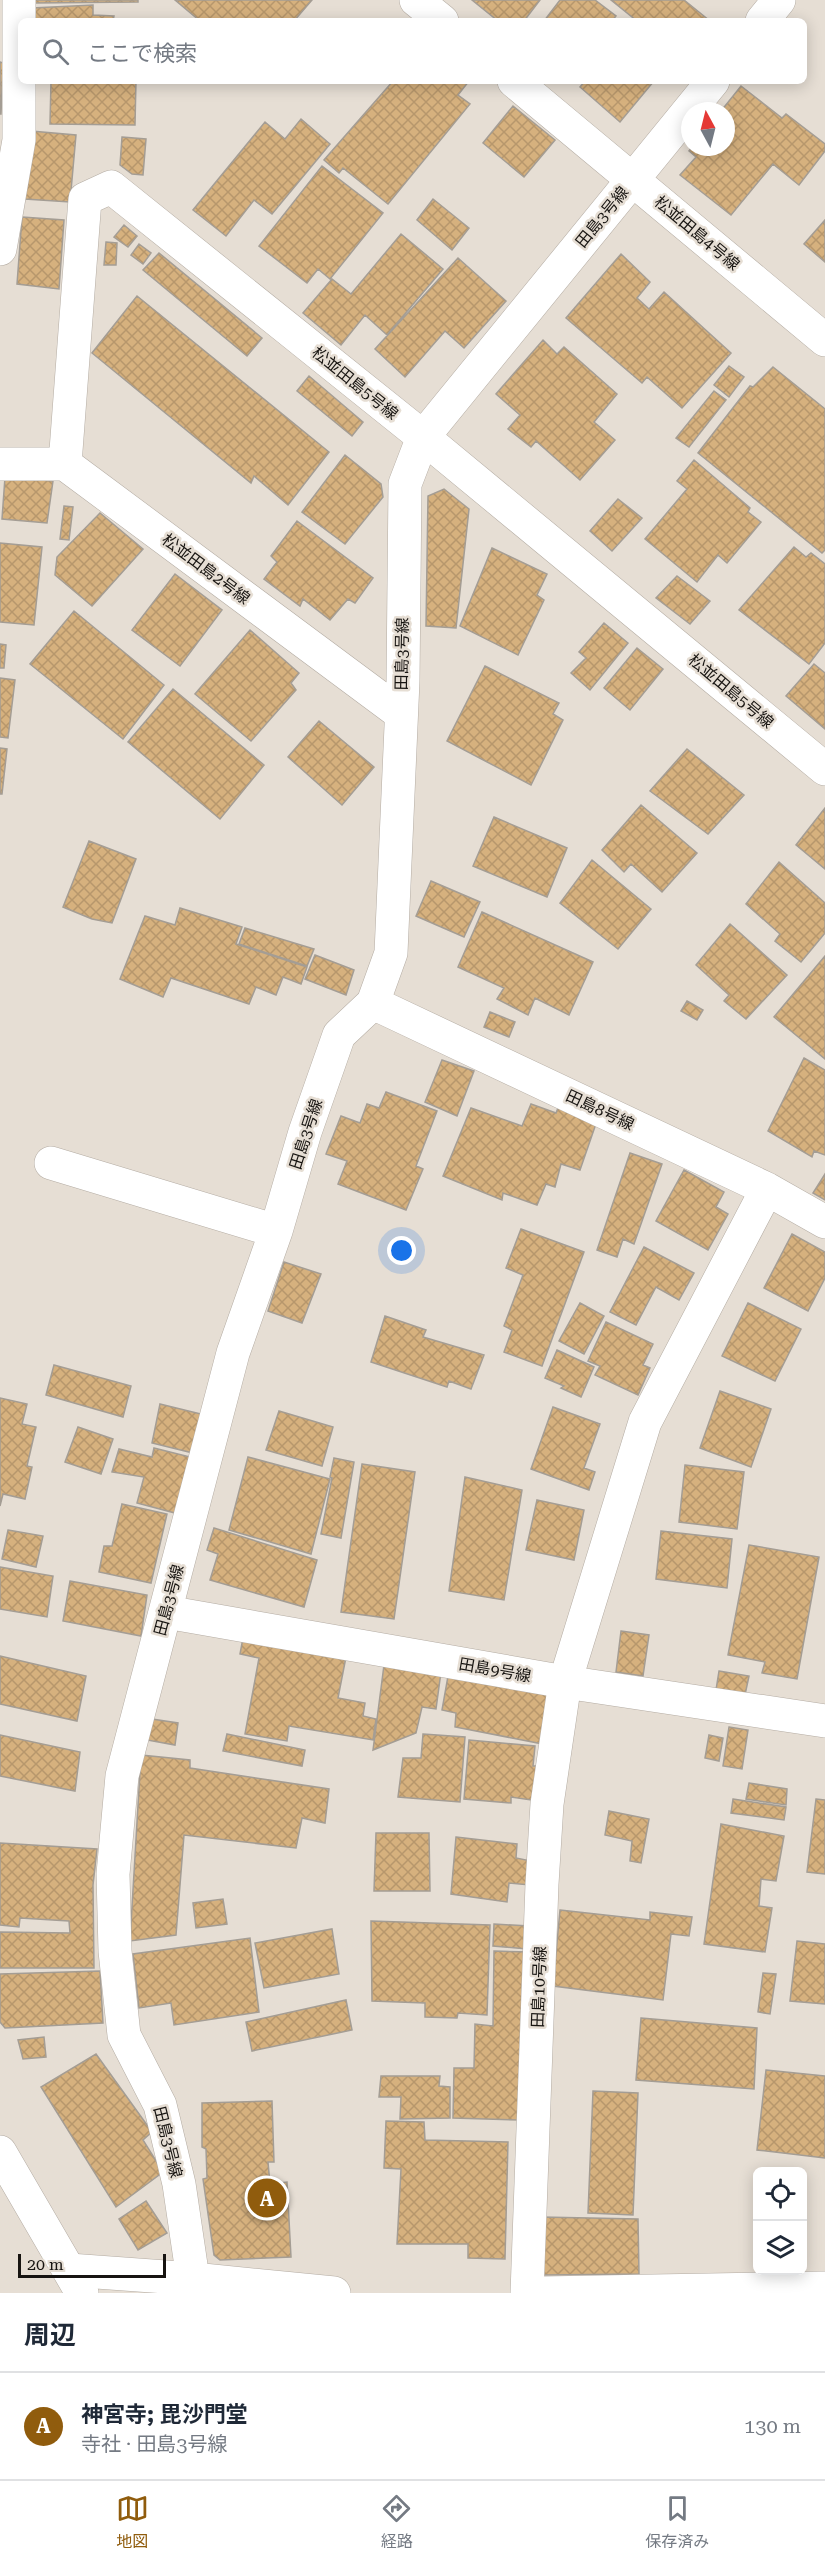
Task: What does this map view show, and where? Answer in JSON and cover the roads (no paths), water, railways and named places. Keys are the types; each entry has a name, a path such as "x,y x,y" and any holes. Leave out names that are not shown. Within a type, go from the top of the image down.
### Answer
{"street":[{"path":"19,0 19,18"},
{"path":"417,0 438,18"},
{"path":"764,18 779,0"},
{"path":"0,249 19,140 19,84"},
{"name":"松並田島4号線","path":"518,84 825,340"},
{"name":"田島3号線","path":"194,2279 179,2184 160,2104 124,2034 113,1911 113,1874 122,1776 233,1353 276,1231 305,1132 339,1035 373,1003 391,953 403,681 405,484 423,437 711,84"},
{"name":"松並田島5号線","path":"65,464 85,199 111,187 423,437 825,768"},
{"path":"0,464 65,464"},
{"name":"松並田島2号線","path":"65,464 400,713"},
{"name":"田島8号線","path":"373,1003 767,1190 825,1222"},
{"path":"51,1162 276,1231"},
{"name":"田島10号線","path":"527,2293 547,1804 566,1682 645,1422 767,1190"},
{"name":"田島9号線","path":"166,1612 566,1682 825,1721"},
{"path":"0,2152 76,2282 194,2279 334,2293"},
{"path":"542,2293 825,2288"}],"place":[{"name":"神宮寺; 毘沙門堂","path":"267,2198"}]}
